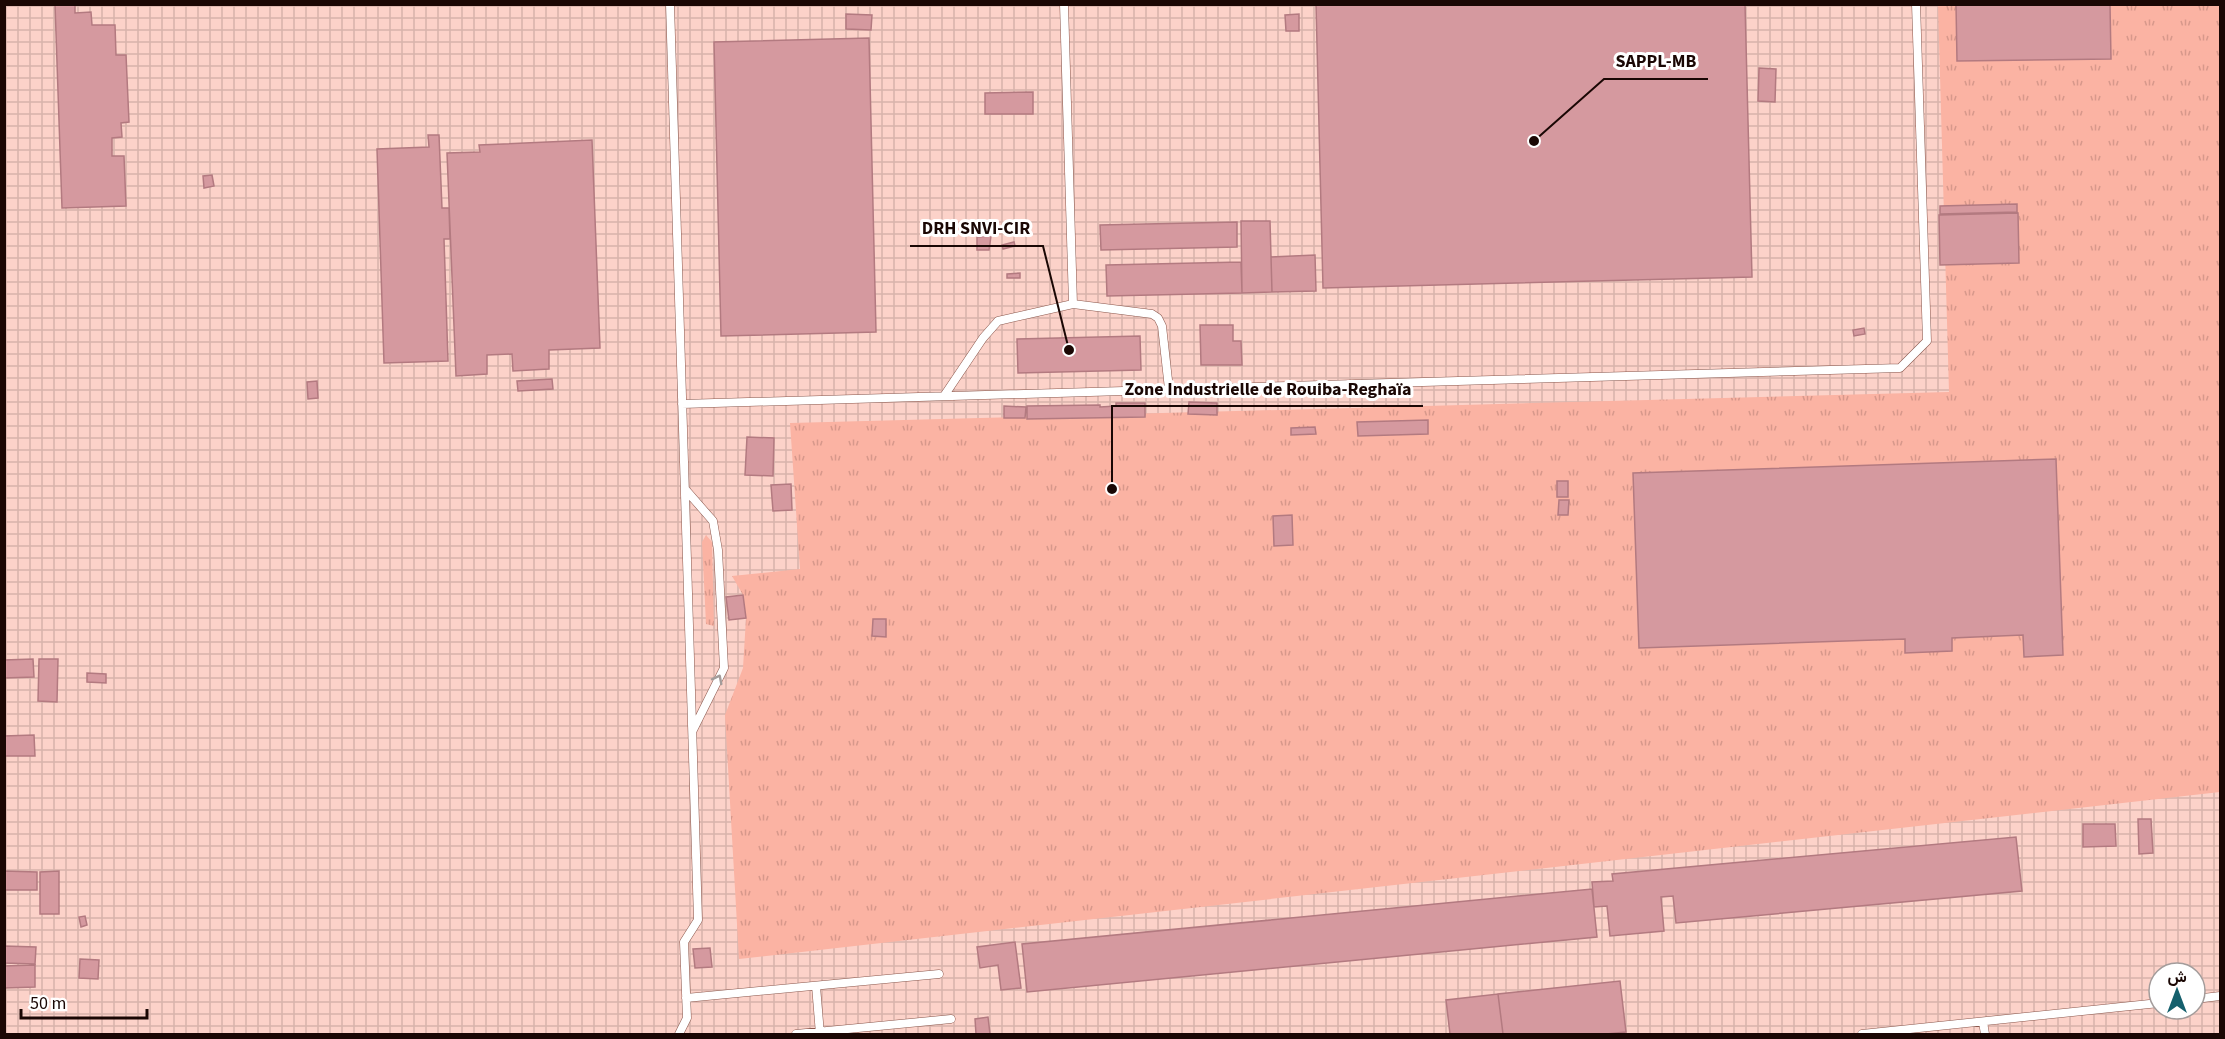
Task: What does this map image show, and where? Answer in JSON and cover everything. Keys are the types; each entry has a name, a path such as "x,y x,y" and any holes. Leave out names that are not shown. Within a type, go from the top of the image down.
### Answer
{"lane":[{"path":"670,4 698,920 684,942 687,1018 679,1035"},
{"path":"1064,4 1073,304"},
{"path":"682,405 1900,368 1927,341 1916,4"},
{"path":"944,396 983,338 998,321 1073,304 1152,314 1158,318 1162,326 1169,389"},
{"path":"685,489 713,521 718,550 724,668 692,732"},
{"path":"686,998 939,974"},
{"path":"816,986 820,1033"},
{"path":"1862,1035 2147,1004"},
{"path":"796,1035 951,1019"},
{"path":"1983,1022 1985,1035"}],"shaded area":[{"path":"5,5 2220,5 2220,1034 5,1034"}],"green space":[{"path":"1938,5 2220,5 2220,792 739,959 725,715 743,668 746,618 743,595 732,576 800,569 790,423 1949,392"},
{"path":"706,535 712,542 714,626 706,624 702,542"}],"building":[{"path":"55,4 75,4 75,13 91,12 92,25 115,25 116,55 126,55 129,122 121,123 122,137 112,138 112,156 124,156 126,206 62,208"},
{"path":"1316,4 1745,4 1752,277 1323,288"},
{"path":"1956,4 2110,4 2111,59 1957,61"},
{"path":"846,14 872,15 871,30 846,29"},
{"path":"1299,14 1299,31 1286,31 1285,15"},
{"path":"869,38 876,332 721,336 714,42"},
{"path":"1759,68 1776,69 1775,102 1758,101"},
{"path":"1033,92 1033,114 985,114 985,93"},
{"path":"428,135 439,135 442,208 449,208 450,239 444,239 448,361 384,363 377,149 429,147"},
{"path":"592,140 600,348 549,350 549,369 513,371 512,354 487,355 487,374 456,376 447,153 480,152 479,145"},
{"path":"212,175 214,186 204,188 203,176"},
{"path":"2017,204 2017,212 1940,214 1940,206"},
{"path":"2018,213 2019,263 1940,265 1939,215"},
{"path":"1241,221 1270,221 1272,292 1242,293"},
{"path":"1237,222 1237,247 1101,250 1100,225"},
{"path":"991,236 989,250 977,250 977,237"},
{"path":"1014,242 1015,246 1003,249 1002,245"},
{"path":"1315,255 1316,291 1272,292 1271,257"},
{"path":"1241,262 1242,293 1107,296 1106,265"},
{"path":"1020,273 1020,278 1007,278 1007,274"},
{"path":"1200,325 1233,325 1233,341 1241,341 1242,365 1201,365"},
{"path":"1864,328 1865,334 1854,336 1853,330"},
{"path":"1140,336 1141,370 1018,373 1017,339"},
{"path":"552,379 553,389 518,391 517,381"},
{"path":"317,381 318,398 308,399 307,382"},
{"path":"1189,402 1217,403 1217,415 1188,414"},
{"path":"1116,403 1145,403 1145,417 1027,419 1027,406 1100,405 1100,407 1116,406"},
{"path":"1004,406 1026,407 1025,418 1004,418"},
{"path":"1428,420 1428,434 1358,436 1357,422"},
{"path":"1315,427 1316,434 1291,435 1291,428"},
{"path":"747,437 774,438 773,476 745,475"},
{"path":"2056,459 2063,655 2024,657 2023,635 1952,638 1952,651 1905,653 1905,639 1639,648 1633,473"},
{"path":"1557,481 1568,481 1568,497 1557,497"},
{"path":"791,484 792,510 773,511 771,485"},
{"path":"1559,500 1569,500 1568,515 1558,515"},
{"path":"1292,515 1293,545 1274,546 1273,516"},
{"path":"743,595 746,618 729,620 726,597"},
{"path":"873,619 886,619 886,637 872,636"},
{"path":"33,659 34,677 4,678 4,660"},
{"path":"39,659 58,659 57,702 38,701"},
{"path":"87,673 106,674 106,683 87,682"},
{"path":"34,735 35,756 4,756 4,736"},
{"path":"2138,819 2151,819 2153,853 2139,854"},
{"path":"2083,824 2115,824 2116,846 2083,847"},
{"path":"2016,837 2022,891 1676,923 1673,896 1661,897 1664,931 1610,936 1607,906 1594,907 1592,882 1613,881 1612,874"},
{"path":"4,871 37,872 37,890 4,890"},
{"path":"59,871 59,914 40,914 40,872"},
{"path":"1592,889 1597,937 1027,992 1022,944"},
{"path":"85,916 87,925 81,927 79,917"},
{"path":"1015,942 1021,988 1001,990 998,965 980,968 977,947"},
{"path":"4,946 36,947 35,964 4,963"},
{"path":"710,948 712,967 695,968 693,949"},
{"path":"80,959 99,960 98,979 79,978"},
{"path":"35,965 35,987 4,988 4,966"},
{"path":"1620,981 1626,1032 1503,1034 1498,994"},
{"path":"1498,994 1503,1034 1450,1034 1446,1000"},
{"path":"988,1017 990,1034 976,1034 975,1019"}],"place":[{"name":"SAPPL-MB","path":"1534,141"},
{"name":"DRH SNVI-CIR","path":"1069,350"},
{"name":"Zone Industrielle de Rouiba-Reghaïa","path":"1112,489"}]}
